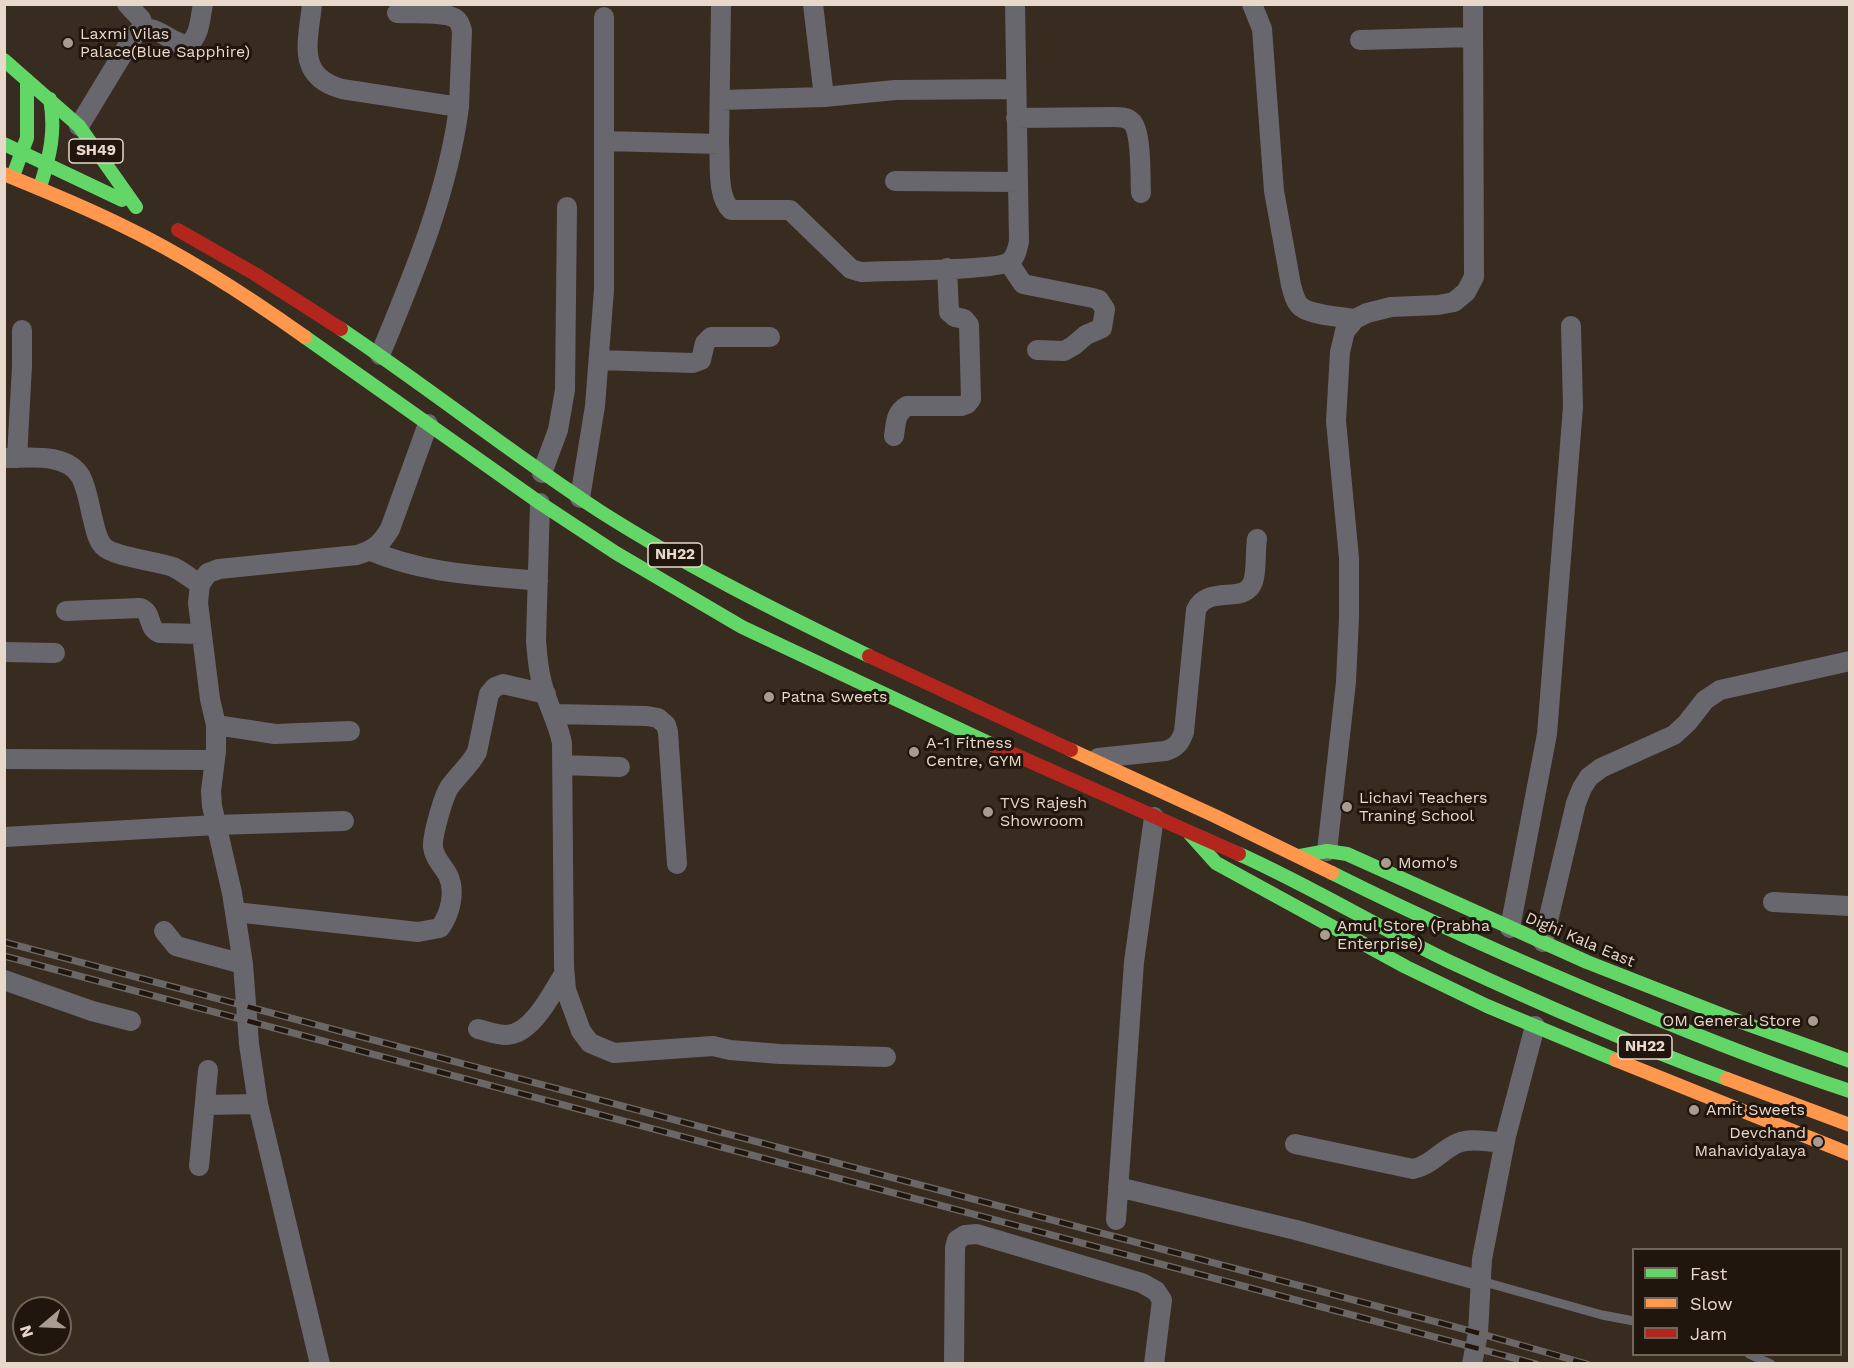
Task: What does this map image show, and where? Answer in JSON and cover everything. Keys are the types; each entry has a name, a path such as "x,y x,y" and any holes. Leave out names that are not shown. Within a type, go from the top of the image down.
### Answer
{"main road":[{"name":"SH49","path":"4,60 79,126 141,210 48,164"},
{"path":"9,175 24,152 29,124 27,80"},
{"name":"SH49","path":"40,188 53,144 55,127 50,99"},
{"path":"4,144 48,164"},
{"name":"NH22","path":"9,175 124,226 243,293 540,503 616,553 742,627 965,732 1284,874 1445,959 1619,1036 1795,1106 1850,1125"},
{"name":"NH22","path":"166,224 227,256 300,301 380,355 580,498 757,600 844,645 1300,856 1463,936 1701,1037 1796,1074 1850,1091"},
{"path":"1188,832 1216,863 1406,968 1664,1081 1850,1154"},
{"name":"Dighi Kala East","path":"1300,856 1327,851 1347,854 1587,962 1730,1018 1850,1061"}],"street":[{"path":"127,4 141,19 144,28"},
{"path":"79,126 140,29 148,28 180,45 188,45 194,41 198,33 202,4"},
{"path":"312,4 308,51 311,66 317,78 328,85 342,89 459,107"},
{"path":"813,4 824,97"},
{"path":"721,6 719,144 722,195 726,205 731,210 790,210 851,269 861,272 994,266 1009,263 1015,255 1018,242 1014,4"},
{"path":"1252,4 1262,29 1274,191 1293,292 1302,307 1311,311 1354,319"},
{"path":"1327,851 1346,682 1349,618 1349,558 1336,421 1340,352 1345,331 1354,319 1391,307 1454,302 1466,292 1474,276 1473,4"},
{"path":"380,355 408,288 444,182 456,133 459,107 462,32 460,23 455,17 444,15 397,13"},
{"path":"580,498 591,437 604,290 604,17"},
{"path":"1360,39 1473,37"},
{"path":"721,100 824,97 895,90 1016,89"},
{"path":"1016,118 1114,117 1131,121 1137,130 1141,193"},
{"path":"604,141 719,144"},
{"path":"895,181 1017,182"},
{"path":"542,472 558,430 565,390 567,207"},
{"path":"1009,263 1023,284 1093,298 1099,300 1105,309 1102,328 1086,334 1070,349 1037,350"},
{"path":"894,436 897,415 907,406 961,406 967,404 971,399 969,325 964,319 954,317 949,312 948,268"},
{"path":"1510,928 1547,734 1573,407 1571,326"},
{"path":"22,330 22,366 11,458 51,459 74,468 81,477 86,490 98,536 104,547 114,553 175,568 200,584"},
{"path":"599,360 693,363 701,360 705,343 711,337 770,337"},
{"path":"320,1364 258,1104 235,912 212,806 216,725 210,699 198,603 200,584 208,573 219,569 357,555 371,551 381,543 390,529 428,424"},
{"path":"540,503 537,660 562,743 564,974 569,999 581,1031 590,1043 614,1053 706,1046 780,1054 886,1057"},
{"path":"1092,759 1165,751 1174,748 1181,741 1184,732 1197,610 1206,598 1238,594 1248,589 1253,582 1257,539"},
{"path":"371,551 396,562 417,567 538,581"},
{"path":"66,611 140,608 146,610 150,615 154,631 202,634"},
{"path":"4,652 55,652"},
{"path":"1543,942 1576,803 1581,788 1589,777 1610,764 1674,735 1705,700 1720,690 1850,661"},
{"path":"235,912 418,932 440,928 446,919 452,898 449,876 437,858 433,847 435,835 449,787 477,753 489,694 495,687 503,684 546,693"},
{"path":"554,714 647,716 658,718 666,725 670,750 677,864"},
{"path":"216,725 275,734 350,731"},
{"path":"4,759 215,760"},
{"path":"562,765 620,767"},
{"path":"1116,1220 1134,962 1154,817"},
{"path":"4,837 216,825 344,821"},
{"path":"1773,902 1850,906"},
{"path":"164,931 176,946 243,964"},
{"path":"478,1029 507,1035 522,1030 536,1017 564,974"},
{"path":"4,981 92,1011 131,1021"},
{"path":"1472,1364 1478,1333 1482,1259 1505,1142 1535,1026"},
{"path":"199,1166 208,1070"},
{"path":"205,1105 258,1104"},
{"path":"1295,1144 1413,1169 1431,1162 1459,1142 1470,1140 1505,1142"},
{"path":"1118,1187 1296,1230 1481,1281"},
{"path":"954,1364 955,1248 957,1240 965,1234 977,1234 1142,1283 1156,1291 1162,1300 1162,1307 1154,1364"}],"lane":[{"path":"1481,1281 1602,1315 1632,1321"},
{"path":"1753,1356 1771,1364"}],"railway":[{"path":"4,942 1478,1333 1587,1364"},
{"path":"4,956 1536,1364"}],"traffic: fast":[{"path":"4,60 79,126 136,207"},
{"path":"13,176 27,138 27,80"},
{"path":"40,187 51,143 50,99"},
{"path":"4,144 122,200"},
{"path":"341,329 601,512 733,588 869,656"},
{"path":"305,337 540,503 616,553 742,627 993,745"},
{"path":"1190,834 1216,863 1406,967 1487,1006 1616,1060"},
{"path":"1300,856 1327,851 1347,854 1587,962 1730,1018 1850,1061"},
{"path":"1239,854 1446,960 1550,1007 1727,1079"},
{"path":"1332,873 1440,925 1587,990 1736,1050 1850,1091"}],"traffic: slow":[{"path":"4,174 63,198 145,237 238,291 305,337"},
{"path":"1071,750 1332,873"},
{"path":"1616,1060 1850,1154"},
{"path":"1727,1079 1850,1125"}],"traffic: jam":[{"path":"178,230 255,274 341,329"},
{"path":"869,656 1071,750"},
{"path":"993,745 1239,854"}],"place":[{"name":"Laxmi Vilas Palace(Blue Sapphire)","path":"68,43"},
{"name":"Patna Sweets","path":"769,697"},
{"name":"A-1 Fitness Centre, GYM","path":"914,752"},
{"name":"Lichavi Teachers Traning School","path":"1347,807"},
{"name":"TVS Rajesh Showroom","path":"988,812"},
{"name":"Momo's","path":"1386,863"},
{"name":"Amul Store (Prabha Enterprise)","path":"1325,935"},
{"name":"OM General Store","path":"1813,1021"},
{"name":"Amit Sweets","path":"1694,1110"},
{"name":"Devchand Mahavidyalaya","path":"1818,1142"}]}
